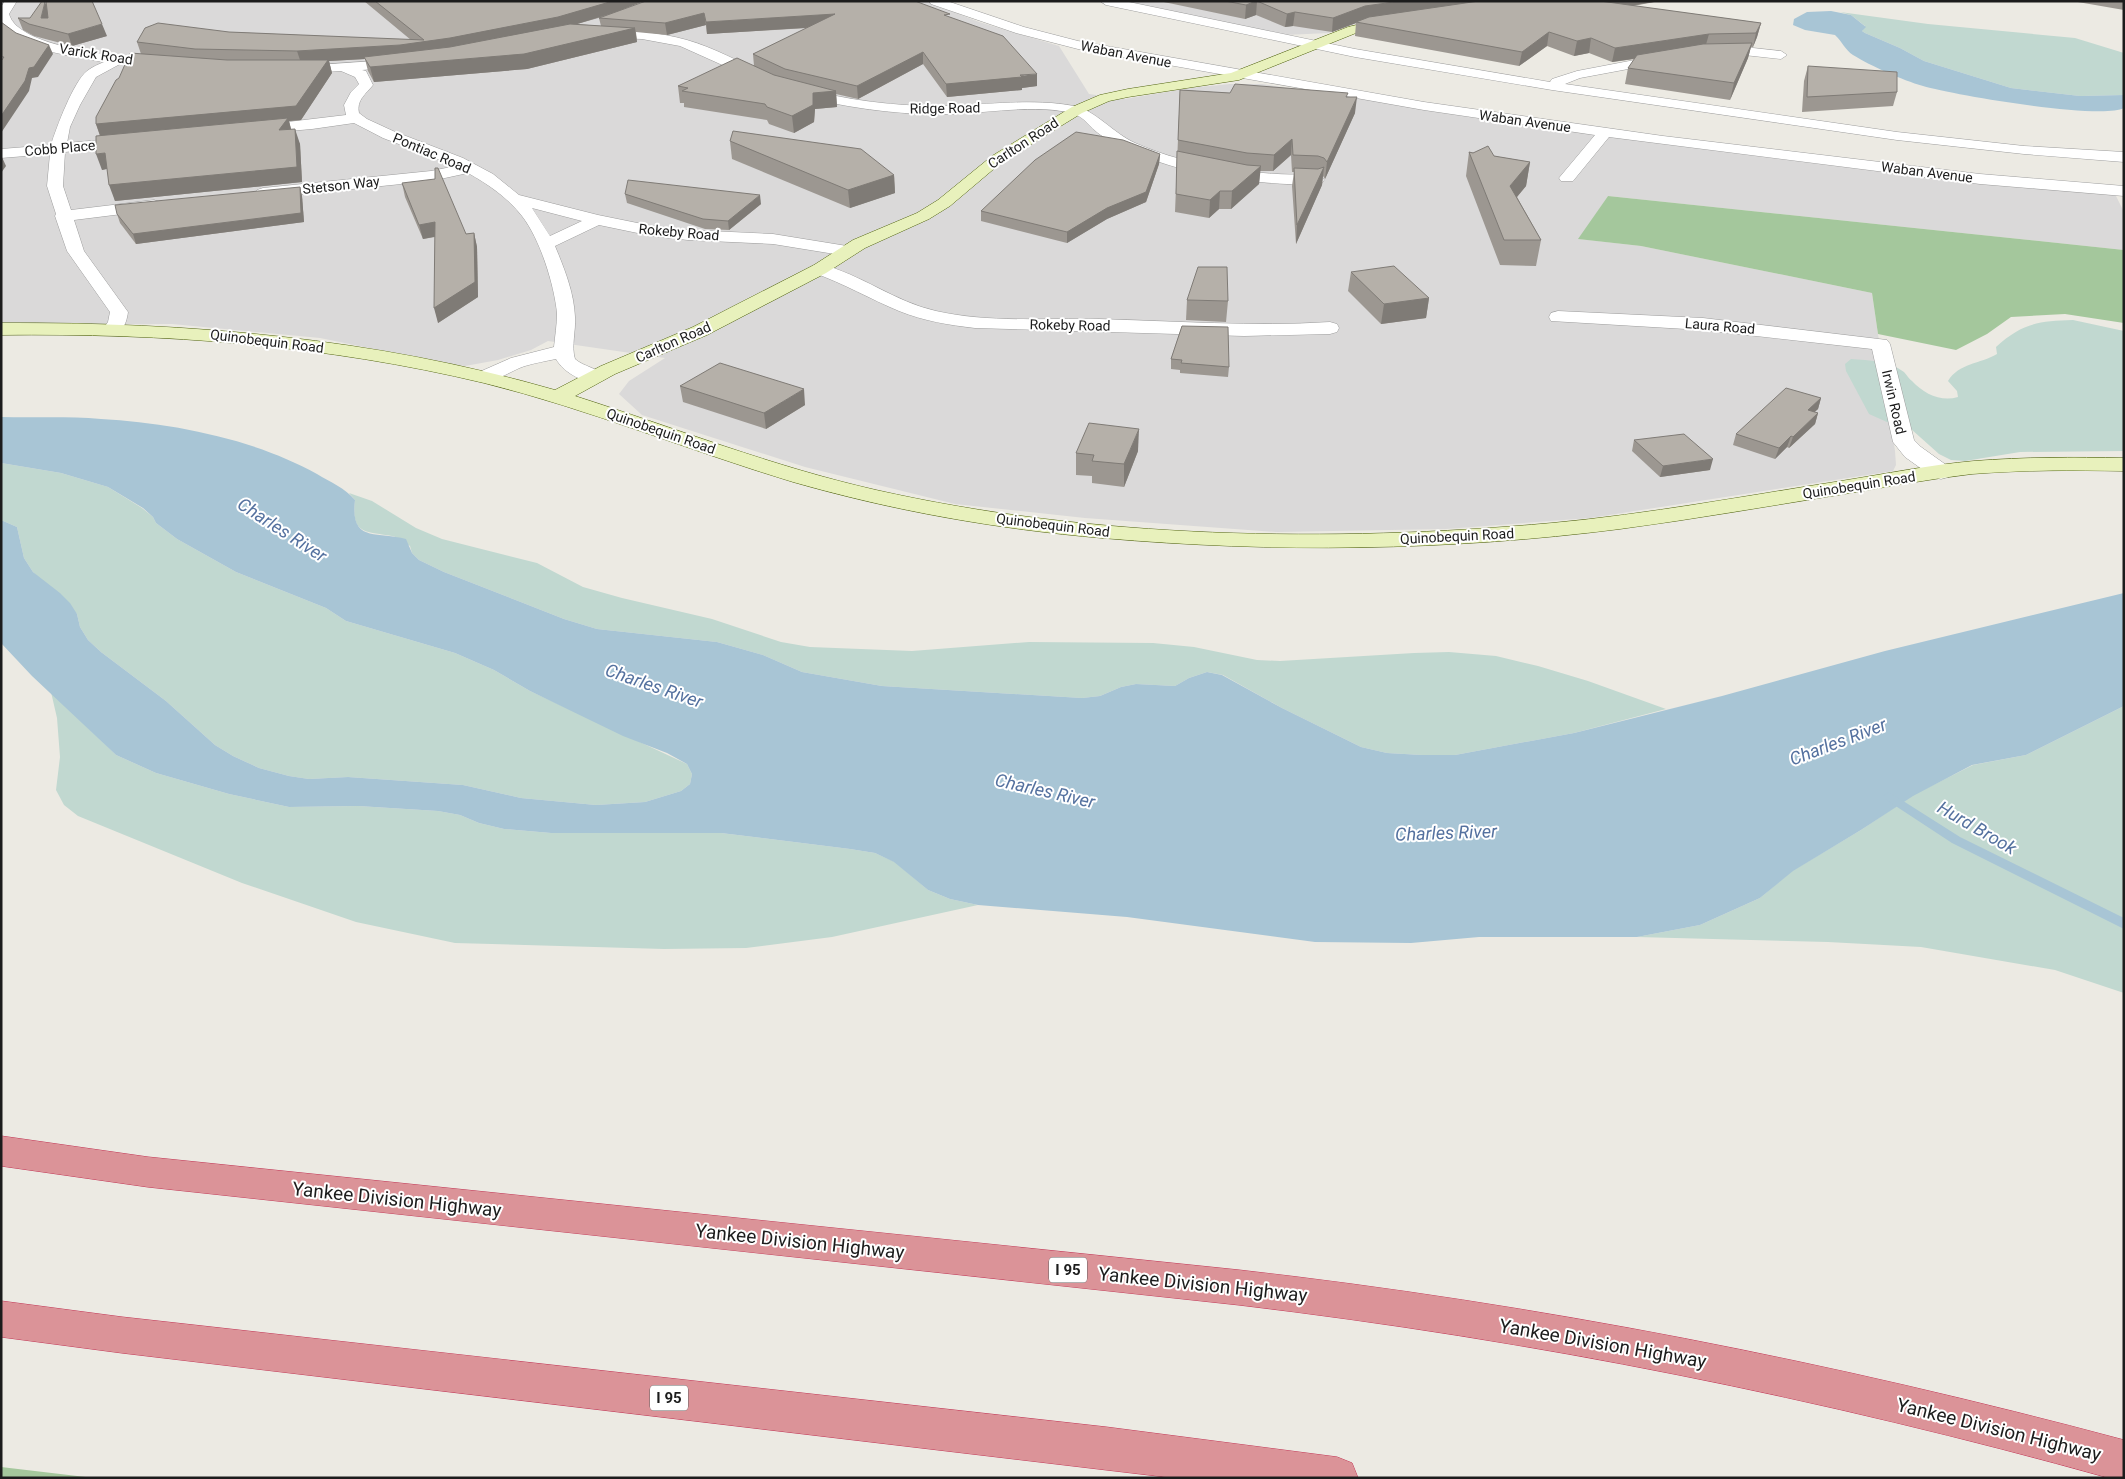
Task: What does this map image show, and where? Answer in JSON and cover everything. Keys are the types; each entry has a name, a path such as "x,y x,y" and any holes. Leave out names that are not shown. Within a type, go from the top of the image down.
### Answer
{"highway":[{"name":"Yankee Division Highway","path":"1,1151 202,1178 1206,1284 1410,1310 1624,1346 1741,1369 1973,1422 2124,1461"},
{"name":"I 95","path":"1,1319 122,1336 1106,1448 1337,1478"}],"main road":[{"name":"Carlton Road","path":"558,397 595,376 700,331 820,269 847,251 934,210 996,159 1076,110 1105,98 1156,87 1216,81 1241,75 1364,26 1402,19"},
{"name":"Quinobequin Road","path":"1,329 112,329 201,333 282,342 394,359 484,377 558,397 773,469 882,498 956,512 1063,528 1188,537 1362,541 1545,530 1690,512 1941,472 2040,464 2124,465"}],"street":[{"name":"Varick Road","path":"11,1 3,14 5,21 11,30 24,38 63,50 179,66"},
{"name":"Waban Avenue","path":"936,1 1006,26 1062,42 1241,75 1450,110 1605,132 1947,175 2124,191"},
{"name":"Waban Avenue","path":"1106,1 1314,45 1552,86 1915,138 2024,150 2124,157"},
{"name":"Ridge Road","path":"605,22 587,31 672,40 697,48 784,87 843,102 904,109 949,110 1031,106 1076,110 1087,114 1101,129 1116,138 1136,148 1174,161 1246,176 1316,180"},
{"path":"1699,53 1731,51 1781,55"},
{"path":"1552,86 1562,79 1577,75 1680,56"},
{"path":"112,329 117,323 119,312 76,251 63,216 55,186 58,148 69,113 88,78 97,70 119,59"},
{"path":"280,70 415,64 374,80 356,95 350,105 352,114 357,118"},
{"path":"345,68 374,80"},
{"path":"242,131 318,124 357,118"},
{"name":"Pontiac Road","path":"357,118 384,132 445,155 469,168 494,182 514,198 529,214 545,244 564,296 567,322 564,351"},
{"path":"1567,178 1605,132"},
{"name":"Cobb Place","path":"1,154 153,139"},
{"name":"Stetson Way","path":"243,195 431,176 469,168"},
{"name":"Rokeby Road","path":"514,198 597,220 669,234 773,239 847,251"},
{"path":"63,216 165,203"},
{"path":"545,244 597,220"},
{"name":"Rokeby Road","path":"820,269 850,279 917,312 970,322 1127,326 1233,332 1330,328"},
{"name":"Laura Road","path":"1558,317 1703,324 1880,344"},
{"name":"Irwin Road","path":"1880,344 1904,442 1913,452 1941,472"},
{"path":"484,377 518,362 564,351 567,363 595,376"}],"shaded area":[{"path":"1,1 926,1 979,22 1059,46 1089,94 1125,99 1190,88 1230,84 1262,84 1567,130 2115,194 2124,212 2124,250 1608,196 1579,239 1641,246 1872,293 1895,451 1896,465 1893,471 1590,518 1446,529 1277,532 1085,518 955,504 805,467 642,415 619,394 629,381 665,358 548,341 531,350 498,360 465,366 320,338 172,324 1,325"},
{"path":"1122,1 1508,1 1384,17 1339,28 1329,33 1285,35"},
{"path":"1840,12 1928,24 2075,38 2124,53 2124,95 2080,96 2011,88 1924,61 1865,33 1862,31 1865,26 1851,15"},
{"path":"2073,320 2124,331 2124,451 2020,452 1965,461 1951,460 1939,454 1911,429 1869,414 1846,371 1845,364 1851,359 1885,363 1904,372 1917,386 1933,396 1939,398 1958,397 1957,391 1948,381 1964,367 1997,354 1996,347 2005,339 2032,325 2050,321"},
{"path":"1,463 61,473 108,487 142,508 153,517 156,523 177,539 236,572 326,608 346,621 455,653 494,670 530,691 687,764 692,774 690,784 681,791 645,802 596,805 521,798 463,785 348,777 309,779 259,768 233,756 215,745 166,701 101,652 88,640 80,627 77,614 33,572 24,558 17,527 1,520"},
{"path":"349,493 372,501 416,528 442,539 537,563 583,587 712,619 781,642 810,647 912,651 1029,642 1153,643 1194,647 1257,660 1280,661 1449,652 1496,656 1538,666 1588,681 1666,709 1574,733 1455,755 1422,755 1387,753 1361,747 1282,708 1223,675 1207,672 1189,678 1175,686 1136,684 1121,687 1100,696 1082,698 882,686 802,672 763,655 717,642 597,629 564,619 444,572 419,560 412,553 410,546 396,537 367,532 355,520 355,500"},
{"path":"51,692 116,755 156,773 229,794 289,807 358,806 438,811 460,815 479,823 504,829 551,833 721,833 850,849 875,853 895,862 928,890 950,899 978,905 832,937 746,948 664,949 455,943 356,922 242,883 78,816 64,805 56,790 60,757 57,718"},
{"path":"2124,706 2124,993 2055,970 1921,947 1828,942 1637,937 1700,925 1760,898 1792,871 1861,830 1913,795 1973,765 2026,755"}],"green space":[{"path":"1608,196 2124,250 2124,323 2065,314 2011,317 1987,334 1956,350 1878,334 1872,293 1641,246 1578,239"},
{"path":"1,1467 94,1478 1,1478"}],"water":[{"path":"1831,11 1851,15 1866,27 1862,31 1865,33 1924,61 2011,88 2080,96 2124,95 2124,108 2110,111 2058,109 1964,95 1915,83 1869,64 1853,55 1835,35 1805,30 1793,25 1794,19 1807,12"},
{"name":"Charles River","path":"1,417 128,421 184,429 240,442 293,462 342,489 355,500 357,523 367,533 406,539 412,553 419,560 444,572 564,619 597,629 717,642 763,655 802,672 882,686 1082,698 1100,696 1121,687 1136,684 1175,686 1189,678 1207,672 1222,675 1282,708 1361,747 1387,753 1455,755 1574,733 1722,696 1885,651 2124,593 2124,706 2026,755 1972,765 1913,796 1793,871 1760,898 1700,925 1637,937 1479,937 1411,943 1315,942 1127,917 978,905 950,899 928,890 894,862 875,853 721,833 551,833 504,829 479,823 460,815 438,811 358,806 289,807 229,794 156,773 116,755 32,676 1,643 1,520 17,527 24,558 33,572 70,603 77,614 80,627 88,640 166,701 215,745 259,768 309,779 348,777 463,785 521,798 596,805 645,802 681,791 690,784 692,774 687,764 667,753 623,736 530,691 494,670 455,653 346,621 326,608 236,572 177,539 156,523 153,517 143,508 108,487 61,473 1,463"}],"building":[{"path":"42,1 45,2 41,18 48,18 46,1 92,1 102,24 68,34 29,24 18,18 30,18"},
{"path":"375,1 613,1 558,17 450,38 400,45 297,51 195,49 137,42 145,28 158,23 229,32 424,40"},
{"path":"646,1 915,1 950,14 944,15 1003,36 1037,74 946,84 923,52 857,86 785,69 753,54 835,14 706,22 704,13 665,23 599,18"},
{"path":"1225,1 1256,1 1246,5"},
{"path":"1257,1 1401,1 1365,6 1333,18 1295,12 1287,14"},
{"path":"1479,1 1600,1 1761,23 1756,33 1709,34 1615,48 1591,38 1577,41 1549,32 1522,52 1356,22 1369,17"},
{"path":"1,22 16,33 49,45 34,67 29,68 25,81 1,116 1,61 4,57 1,57"},
{"path":"570,24 635,28 524,54 370,67 364,57 450,47"},
{"path":"1752,43 1734,83 1628,68 1637,55 1703,44"},
{"path":"130,53 227,60 328,60 296,106 96,124 96,117 116,80 119,78"},
{"path":"737,58 774,75 836,91 813,93 813,105 792,116 767,107 765,104 682,91 688,88 678,86"},
{"path":"1808,66 1897,72 1897,92 1807,97"},
{"path":"1235,84 1348,93 1346,97 1357,97 1327,162 1324,158 1318,156 1293,155 1292,139 1274,155 1247,153 1178,140 1180,90 1230,93"},
{"path":"288,118 279,130 295,129 297,167 109,185 105,153 96,154 96,136"},
{"path":"733,131 861,149 894,175 848,190 730,141"},
{"path":"1076,132 1123,140 1160,154 1146,192 1107,208 1067,232 981,211 1035,160"},
{"path":"1488,146 1494,156 1530,162 1510,186 1541,240 1504,240 1469,152 1473,153"},
{"path":"1177,151 1261,166 1232,191 1220,191 1210,200 1176,194"},
{"path":"1324,167 1297,225 1294,168 1318,169"},
{"path":"435,168 438,168 466,234 474,233 475,282 434,308 435,222 419,225 402,183 435,179"},
{"path":"628,180 760,195 728,221 703,219 625,194"},
{"path":"300,187 301,213 133,234 117,214 115,205"},
{"path":"1394,266 1429,298 1384,304 1351,272"},
{"path":"1198,267 1227,267 1228,301 1187,300"},
{"path":"1182,326 1228,327 1229,367 1181,363 1182,360 1171,359"},
{"path":"720,363 804,389 764,413 680,386"},
{"path":"1786,388 1821,398 1808,410 1818,413 1793,437 1791,436 1779,448 1736,434"},
{"path":"1089,423 1139,429 1124,464 1092,461 1094,455 1076,453"},
{"path":"1684,434 1713,459 1663,466 1634,440"}],"waterway":[{"name":"Hurd Brook","path":"1889,796 1956,840 2124,924"}]}
